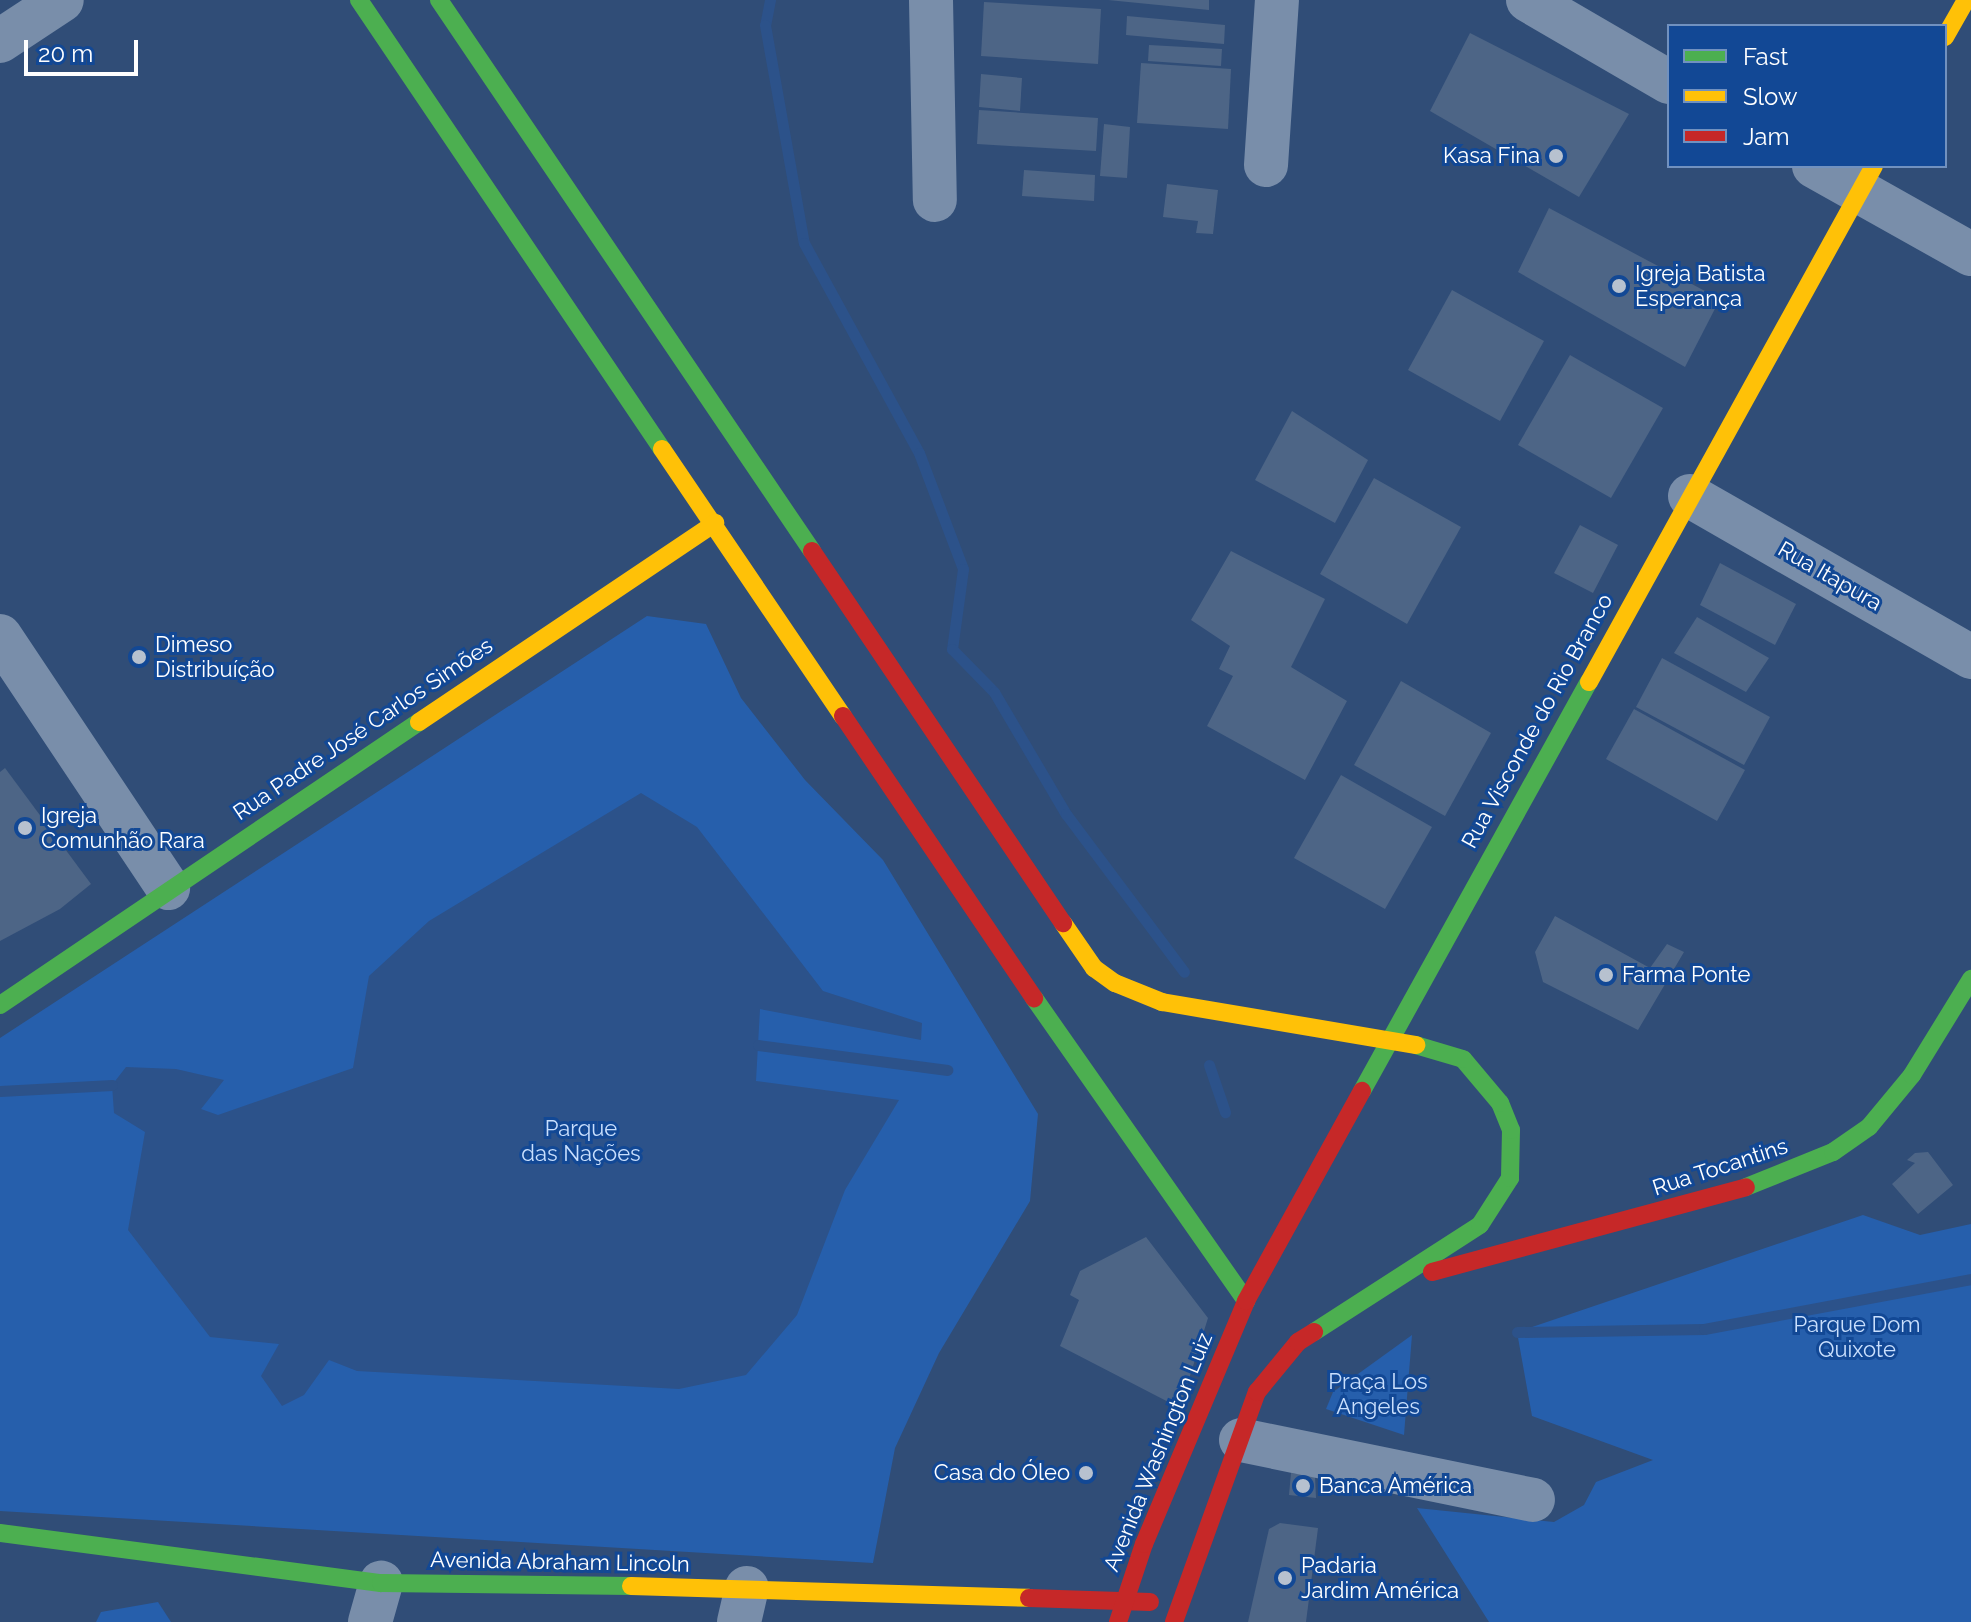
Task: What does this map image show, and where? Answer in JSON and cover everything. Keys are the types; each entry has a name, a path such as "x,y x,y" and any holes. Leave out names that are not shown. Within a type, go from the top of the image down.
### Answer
{"main road":[{"path":"359,0 1048,1019 1246,1301"},
{"path":"439,0 1074,942 1115,983 1162,1002 1389,1038 1463,1059 1500,1103 1513,1151 1510,1178 1480,1225 1402,1280 1298,1342 1257,1392 1178,1603 1174,1622"},
{"path":"1947,33 1966,0"},
{"name":"Rua Visconde do Rio Branco","path":"1246,1301 1867,179"},
{"name":"Rua Padre José Carlos Simões","path":"0,1005 168,888 715,523"},
{"name":"Rua Tocantins","path":"1402,1280 1733,1192 1833,1152 1869,1127 1912,1075 1971,979"},
{"name":"Avenida Washington Luiz","path":"1118,1622 1123,1601 1246,1301"},
{"name":"Avenida Abraham Lincoln","path":"0,1533 375,1603 1178,1603"}],"street":[{"path":"0,41 62,0"},
{"path":"931,0 935,200"},
{"path":"1266,165 1277,0"},
{"path":"1528,0 1667,81"},
{"path":"1822,168 1867,179 1971,254"},
{"name":"Rua Itapura","path":"1690,496 1971,657"},
{"path":"0,636 168,888"},
{"path":"1268,1378 1279,1417 1309,1454"},
{"path":"1241,1440 1533,1500"}],"green space":[{"name":"Parque das Nações","path":"647,616 706,624 741,698 805,780 883,860 1038,1114 1030,1201 939,1353 895,1448 873,1563 0,1511 0,1038"},
{"name":"Parque Dom Quixote","path":"1863,1215 1920,1235 1971,1224 1971,1622 1489,1622 1417,1508 1554,1522 1584,1505 1596,1482 1653,1460 1532,1416 1517,1332"},
{"name":"Praça Los Angeles","path":"1412,1335 1404,1435 1326,1409 1333,1392"},
{"path":"158,1602 171,1622 96,1622 101,1612"}],"shaded area":[{"path":"641,793 697,827 823,991 922,1023 921,1040 760,1009 756,1081 899,1100 845,1190 797,1315 746,1375 679,1389 357,1371 329,1360 304,1395 282,1406 261,1376 279,1344 210,1337 128,1230 145,1132 114,1113 112,1085 126,1067 176,1069 224,1080 201,1109 218,1115 353,1068 369,976 429,921"}],"building":[{"path":"1108,0 1209,0 1209,10"},
{"path":"984,2 1101,9 1098,64 981,56"},
{"path":"1127,16 1225,25 1224,44 1126,35"},
{"name":"Kasa Fina","path":"1470,33 1629,114 1579,197 1430,111"},
{"path":"1149,45 1222,49 1221,66 1148,61"},
{"path":"1141,63 1231,69 1228,129 1137,123"},
{"path":"981,74 1022,78 1020,111 979,107"},
{"path":"979,110 1098,118 1096,151 977,144"},
{"path":"1104,124 1130,127 1127,178 1100,176"},
{"path":"1024,170 1095,175 1094,201 1022,196"},
{"path":"1167,184 1218,190 1213,234 1196,233 1198,221 1163,217"},
{"name":"Igreja Batista Esperança","path":"1549,208 1720,299 1685,367 1518,272"},
{"path":"1452,290 1544,341 1500,421 1408,370"},
{"path":"1570,355 1663,408 1611,498 1518,445"},
{"path":"1292,411 1368,460 1335,523 1255,480"},
{"path":"1374,478 1461,527 1407,624 1320,574"},
{"path":"1580,525 1618,545 1593,593 1554,573"},
{"path":"1231,551 1325,599 1291,667 1347,701 1305,780 1207,726 1233,676 1219,669 1230,646 1191,620"},
{"path":"1720,563 1796,604 1775,645 1700,605"},
{"path":"1697,617 1769,658 1746,692 1674,653"},
{"path":"1662,658 1770,717 1744,765 1636,707"},
{"path":"1401,681 1491,733 1445,816 1354,765"},
{"path":"1634,709 1745,770 1717,821 1606,759"},
{"name":"Igreja Comunhão Rara","path":"5,768 91,884 60,909 0,941 0,772"},
{"path":"1341,775 1432,827 1385,909 1294,858"},
{"name":"Farma Ponte","path":"1555,916 1650,968 1667,944 1684,952 1638,1030 1543,982 1535,952"},
{"path":"1928,1152 1953,1185 1918,1214 1892,1184 1915,1163 1907,1160 1915,1153"},
{"path":"1146,1237 1208,1318 1180,1408 1060,1346 1079,1300 1070,1295 1080,1271"},
{"name":"Banca América","path":"1291,1473 1315,1476 1316,1498 1289,1495"},
{"path":"1280,1523 1318,1528 1306,1622 1248,1622 1269,1529"}],"waterway":[{"path":"770,0 765,25 804,243 919,453 963,569 952,649 994,692 1066,814 1184,972"},
{"path":"758,1045 947,1070"},
{"path":"1209,1065 1225,1112"},
{"path":"0,1091 112,1085"},
{"path":"1517,1332 1704,1329 1971,1279"}],"traffic: fast":[{"path":"359,0 662,449"},
{"path":"439,0 812,551"},
{"path":"1362,1091 1589,682"},
{"path":"0,1005 419,722"},
{"path":"1746,1187 1833,1152 1869,1127 1912,1075 1971,979"},
{"path":"1034,998 1246,1301"},
{"path":"1314,1332 1480,1225 1510,1178 1511,1130 1500,1103 1463,1059 1416,1045"},
{"path":"0,1533 381,1583 631,1586"}],"traffic: slow":[{"path":"1947,33 1966,0"},
{"path":"1589,682 1873,168"},
{"path":"662,449 843,716"},
{"path":"419,722 715,523"},
{"path":"1063,923 1094,968 1115,983 1162,1002 1416,1045"},
{"path":"631,1586 1029,1598"}],"traffic: jam":[{"path":"812,551 1063,923"},
{"path":"843,716 1034,998"},
{"path":"1118,1622 1144,1544 1246,1301 1362,1091"},
{"path":"1432,1272 1746,1187"},
{"path":"1174,1622 1257,1392 1298,1342 1314,1332"},
{"path":"1029,1598 1150,1602"}],"place":[{"name":"Kasa Fina","path":"1556,156"},
{"name":"Igreja Batista Esperança","path":"1619,286"},
{"name":"Dimeso Distribuíção","path":"139,657"},
{"name":"Igreja Comunhão Rara","path":"25,828"},
{"name":"Farma Ponte","path":"1606,975"},
{"name":"Casa do Óleo","path":"1086,1473"},
{"name":"Banca América","path":"1303,1486"},
{"name":"Padaria Jardim América","path":"1285,1578"}]}
